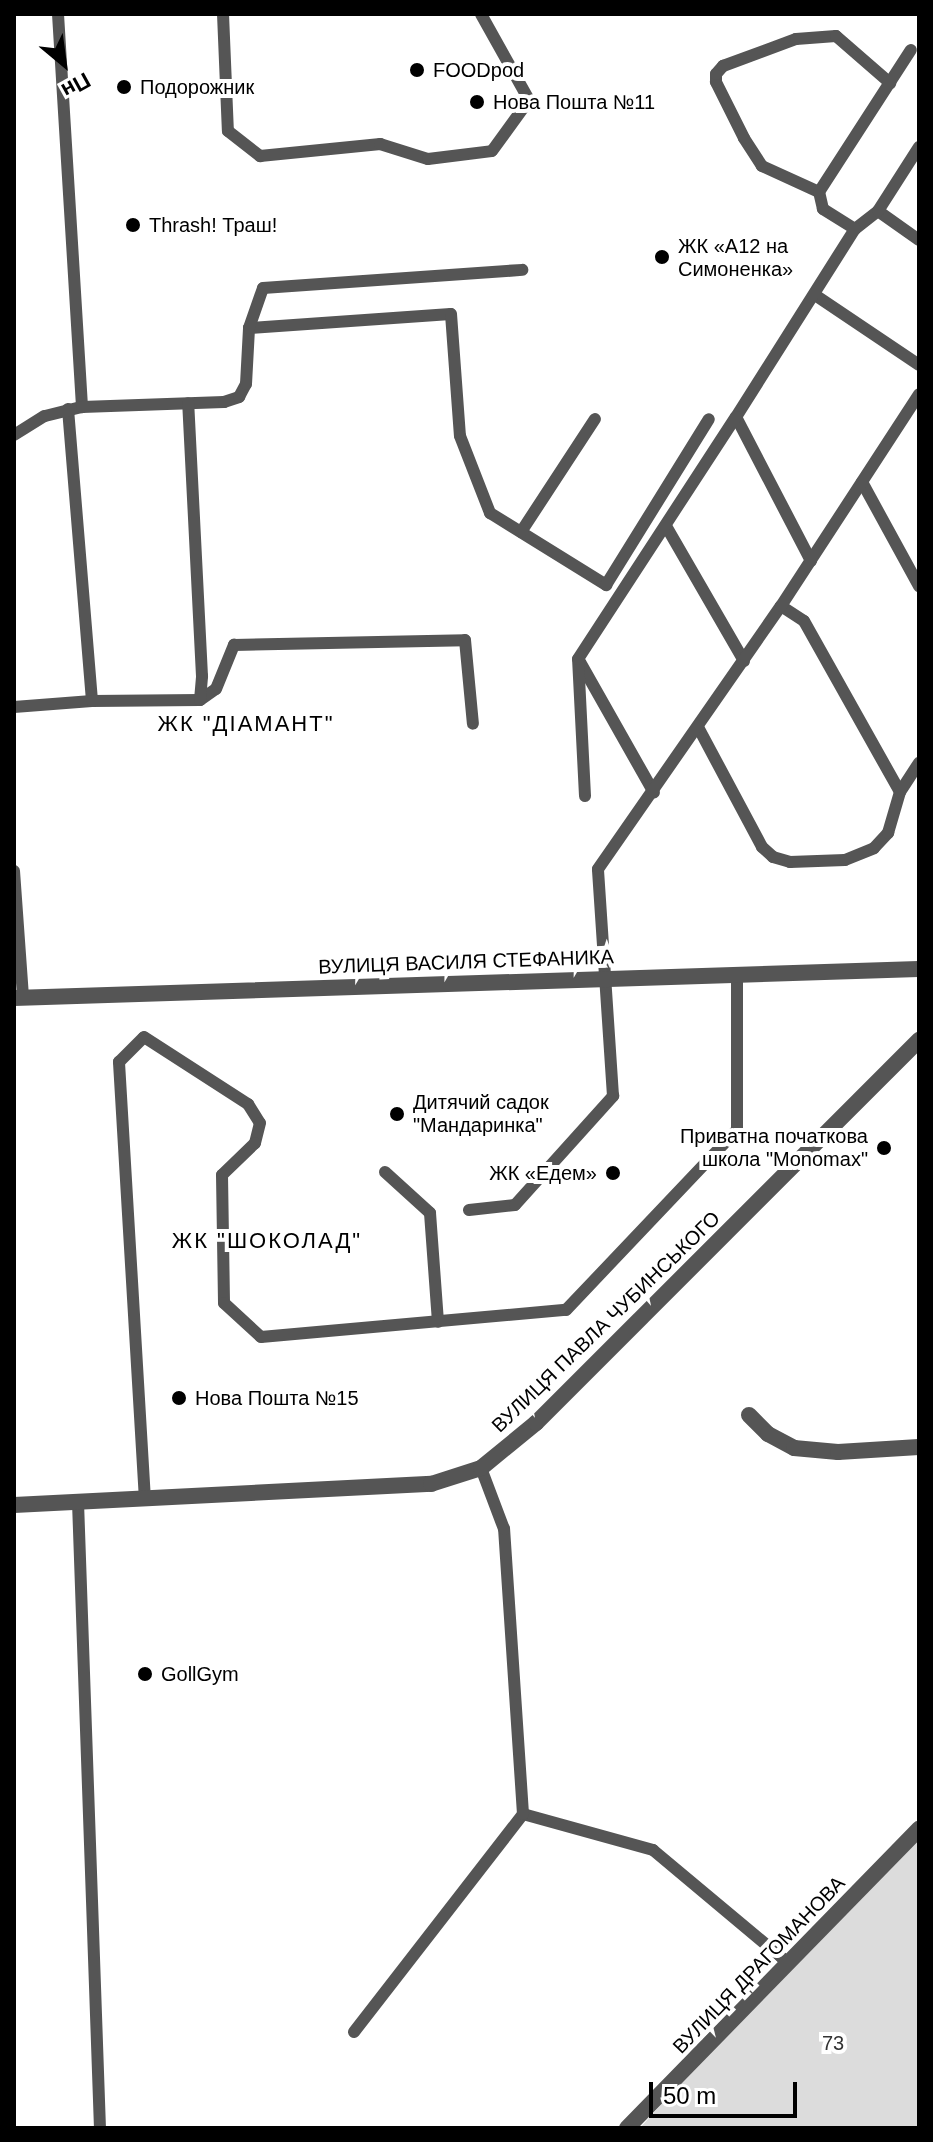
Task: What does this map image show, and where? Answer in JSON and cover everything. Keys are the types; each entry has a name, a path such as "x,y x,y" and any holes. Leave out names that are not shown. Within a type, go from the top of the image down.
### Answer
{"street":[{"name":"ВУЛИЦЯ ВАСИЛЯ СТЕФАНИКА","path":"18,997 919,969"},
{"name":"ВУЛИЦЯ ПАВЛА ЧУБИНСЬКОГО","path":"14,1505 431,1484 481,1468 536,1423 919,1040"},
{"path":"749,1415 768,1434 794,1448 838,1452 919,1447"},
{"name":"ВУЛИЦЯ ДРАГОМАНОВА","path":"627,2128 919,1829"}],"lane":[{"path":"58,14 82,407"},
{"path":"223,14 228,131 260,156 380,144 428,159 492,151 529,100 481,14"},
{"path":"819,192 762,166 716,82 716,74 723,66 796,39 836,36 890,83"},
{"path":"855,229 823,209 819,192 911,50"},
{"path":"585,796 578,659 855,229 878,211 919,147"},
{"path":"878,211 919,240"},
{"path":"14,435 35,421 68,409 224,402 239,397 246,384 249,328 263,288 522,270"},
{"path":"815,295 919,365"},
{"path":"249,328 451,314 460,436 490,513 606,585 709,419"},
{"path":"469,1210 515,1205 613,1096 598,869 744,661 919,394"},
{"path":"188,403 202,676 200,700"},
{"path":"68,409 92,701"},
{"path":"736,417 811,561"},
{"path":"521,532 595,419"},
{"path":"862,482 919,586"},
{"path":"666,526 744,661"},
{"path":"781,606 804,621 900,792"},
{"path":"14,707 92,701 200,700 216,689 234,645 465,640 473,724"},
{"path":"578,659 654,793"},
{"path":"698,727 762,847 781,861 835,862 865,854 888,833 900,792 919,763"},
{"path":"14,871 18,997"},
{"path":"145,1500 119,1062 144,1037 248,1104 260,1123 255,1143 222,1175 224,1303 261,1337 566,1310 737,1130 737,974"},
{"path":"385,1172 430,1213 438,1322"},
{"path":"354,2032 523,1814 504,1529 481,1468"},
{"path":"78,1502 100,2128"},
{"path":"523,1814 653,1850 788,1963"}],"green space":[{"name":"73","path":"919,1837 919,2128 640,2128 739,2018"}],"place":[{"name":"FOODpod","path":"417,70"},
{"name":"Подорожник","path":"124,87"},
{"name":"Нова Пошта №11","path":"477,102"},
{"name":"Thrash! Траш!","path":"133,225"},
{"name":"ЖК «А12 на Симоненка»","path":"662,257"},
{"name":"Дитячий садок \"Мандаринка\"","path":"397,1114"},
{"name":"Приватна початкова школа \"Monomax\"","path":"884,1148"},
{"name":"ЖК «Едем»","path":"613,1173"},
{"name":"Нова Пошта №15","path":"179,1398"},
{"name":"GollGym","path":"145,1674"}],"district":[{"name":"ЖК \"ДІАМАНТ\"","path":"246,724"},
{"name":"ЖК \"ШОКОЛАД\"","path":"267,1241"}]}
